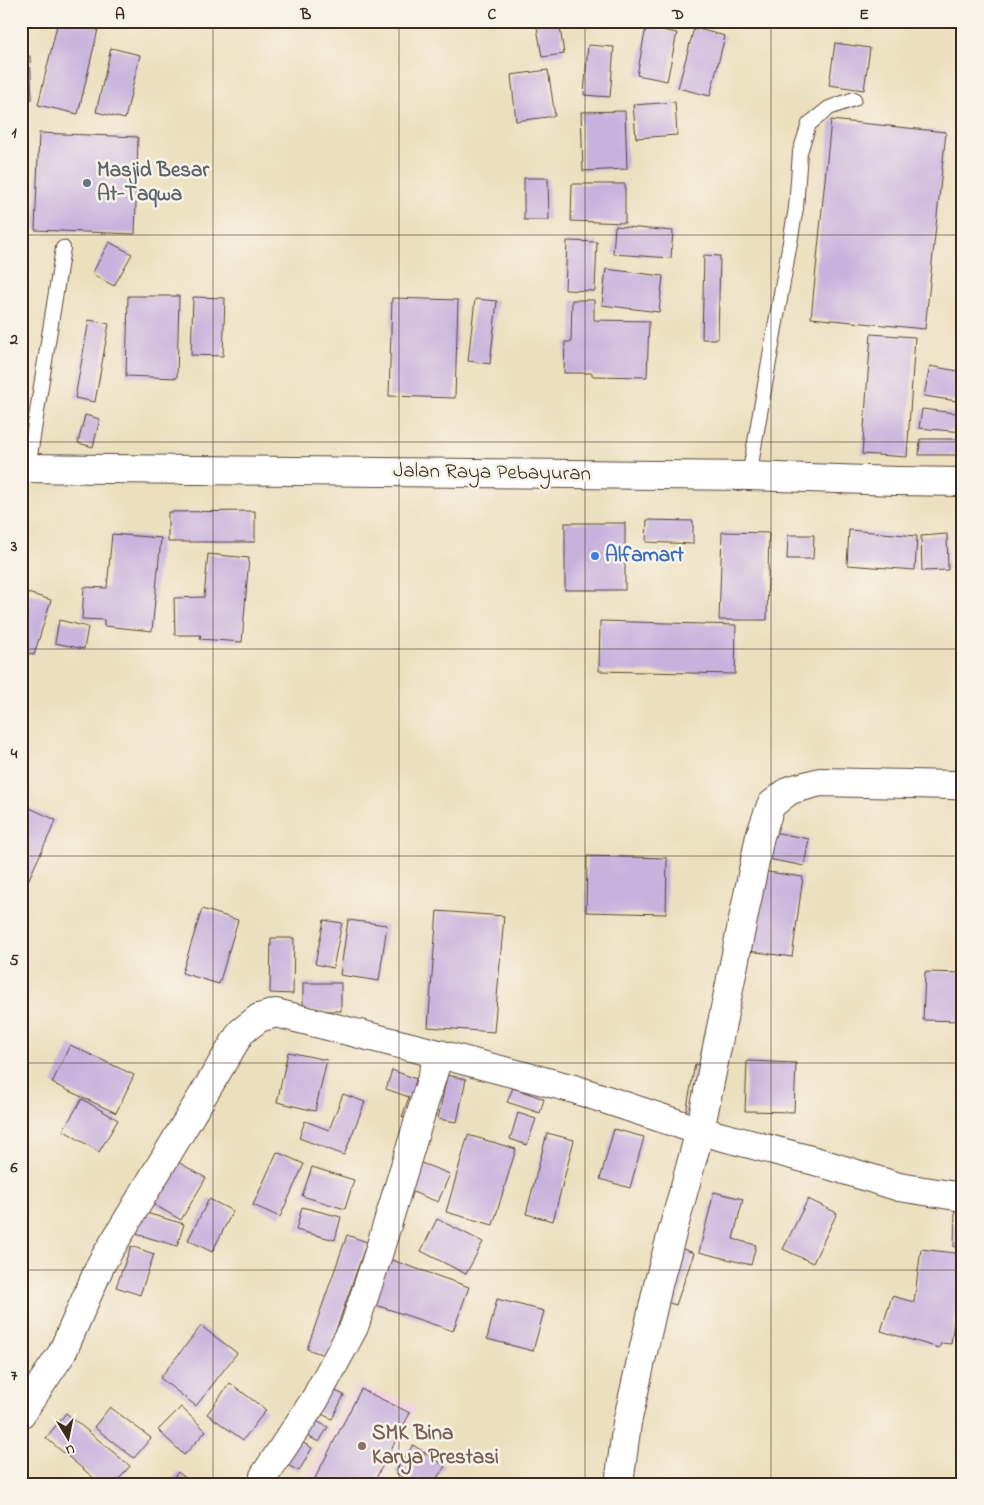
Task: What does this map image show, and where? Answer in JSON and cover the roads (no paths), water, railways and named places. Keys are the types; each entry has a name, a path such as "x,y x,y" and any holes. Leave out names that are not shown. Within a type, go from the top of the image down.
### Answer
{"street":[{"name":"Jalan Raya Pebayuran","path":"24,468 749,476 963,482"},
{"path":"619,1484 627,1423 658,1281 700,1131 760,836 770,805 790,790 820,782 963,786"},
{"path":"21,1414 62,1353 101,1264 241,1032 259,1018 276,1013 574,1089 700,1131 815,1161 899,1187 963,1196"},
{"path":"264,1476 314,1400 354,1327 439,1054"}],"lane":[{"path":"749,476 796,208 800,152 809,124 828,108 854,99"},
{"path":"24,468 63,248"}],"place":[{"name":"Masjid Besar At-Taqwa","path":"87,183"},
{"name":"Alfamart","path":"595,556"},
{"name":"SMK Bina Karya Prestasi","path":"362,1446"}]}
